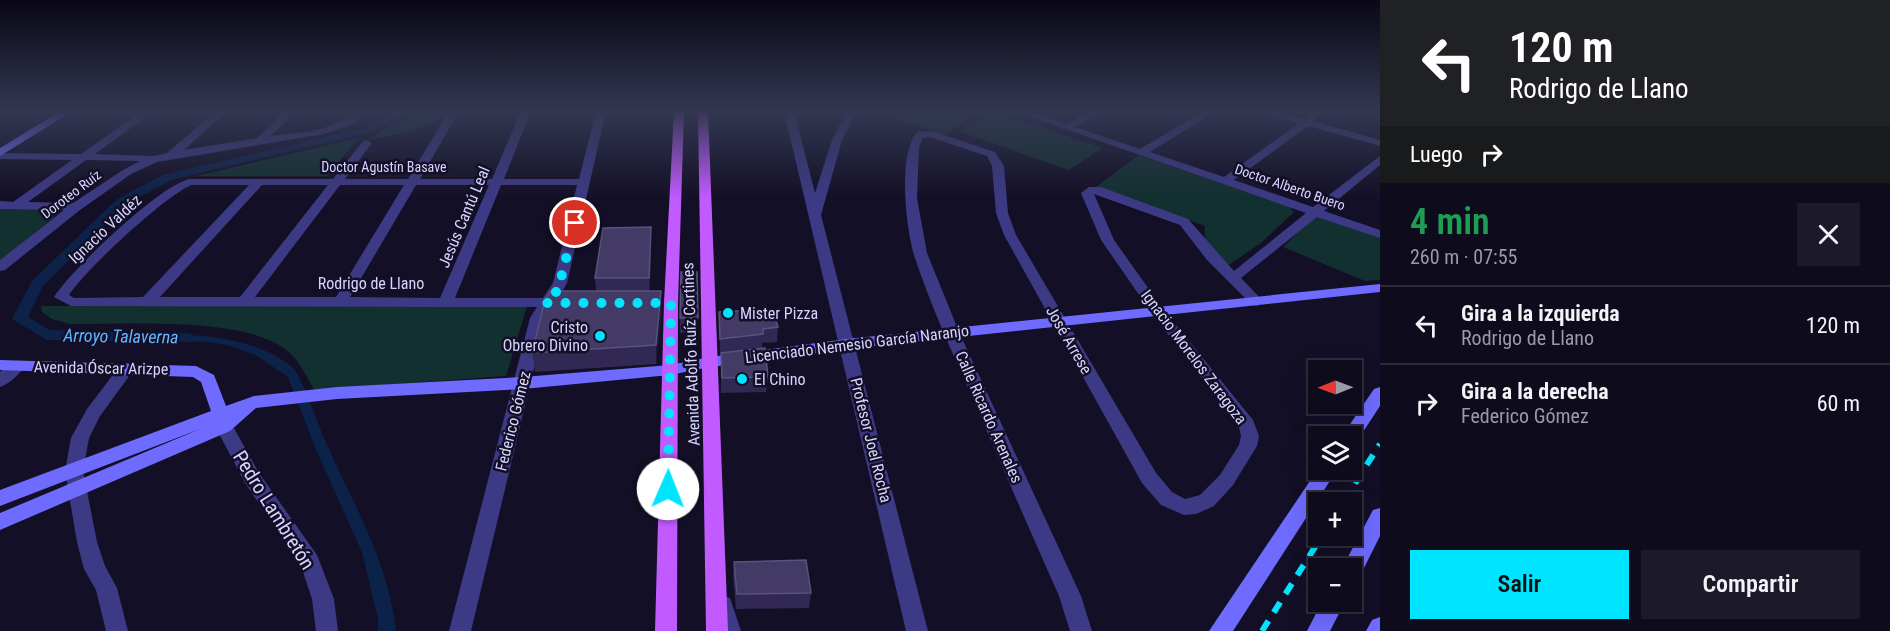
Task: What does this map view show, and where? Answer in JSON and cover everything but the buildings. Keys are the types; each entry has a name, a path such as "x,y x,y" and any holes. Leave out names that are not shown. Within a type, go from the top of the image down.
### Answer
{"main road":[{"name":"Avenida Adolfo Ruíz Cortines","path":"666,631 670,370 665,303 677,140"},
{"name":"Avenida Adolfo Ruíz Cortines","path":"705,140 717,631"}],"street":[{"path":"0,155 22,140"},
{"path":"16,205 107,140"},
{"name":"Doroteo Ruíz","path":"0,267 76,207 127,172 153,159 171,154 187,140"},
{"path":"171,154 263,140"},
{"path":"341,301 436,140"},
{"name":"Jesús Cantú Leal","path":"446,302 514,140"},
{"name":"Federico Gómez","path":"460,631 538,318 545,303 555,295 560,283 594,140"},
{"name":"Profesor Joel Rocha","path":"796,140 917,631"},
{"path":"815,214 837,140"},
{"name":"Calle Ricardo Arenales","path":"916,140 911,198 920,253 951,332 1070,596 1081,630"},
{"name":"Calle Ricardo Arenales","path":"953,140 991,154"},
{"name":"Doctor Alberto Buero","path":"1106,140 1380,234"},
{"path":"1142,153 1163,140"},
{"path":"1226,181 1282,140"},
{"path":"244,301 367,143"},
{"name":"José Arrese","path":"991,154 998,166 1002,213 1010,235 1149,478 1170,502 1182,507"},
{"path":"0,155 153,159"},
{"path":"1257,302 1233,278 1380,159"},
{"name":"Doctor Agustín Basave","path":"184,184 195,181 584,182"},
{"path":"147,302 259,182"},
{"name":"Ignacio Valdéz","path":"71,302 62,297 68,287 173,189 184,184"},
{"name":"Ignacio Morelos Zaragoza","path":"1182,507 1205,504 1214,495 1248,446 1250,436 1247,425 1158,312 1108,240 1087,195 1089,190 1184,222 1233,278"},
{"path":"0,205 76,207"},
{"name":"Licenciado Nemesio García Naranjo","path":"222,420 254,402 297,397 523,383 670,370 710,362 847,344 1380,288"},
{"path":"1352,291 1380,298"},
{"name":"Rodrigo de Llano","path":"71,302 579,303"},
{"path":"0,381 8,366"},
{"name":"Avenida Óscar Arizpe","path":"8,366 188,370 202,374 208,379 213,388 222,420"},
{"path":"117,631 106,588 95,568 87,542 74,471 80,438 93,413 127,368"},
{"path":"1358,426 1380,393"},
{"path":"0,498 222,420"},
{"path":"0,522 78,490 222,420"},
{"name":"Pedro Lambretón","path":"222,420 252,478 310,562 323,599 327,631"},
{"path":"1220,631 1322,480"},
{"path":"1358,558 1380,516"},
{"path":"716,585 730,631"},
{"path":"1318,631 1328,612"},
{"path":"1377,631 1380,628"}],"green space":[{"path":"349,140 357,140 327,176 196,176"},
{"path":"985,140 1079,140 1102,148 1069,170"},
{"path":"1139,155 1290,207 1294,212 1261,243 1227,266 1207,244 1205,226 1096,187"},
{"path":"0,208 64,209 0,261"},
{"path":"1316,215 1380,237 1380,280 1365,281 1283,247"},
{"path":"41,306 527,306 506,376 314,390 294,358 285,349 265,338 240,331 182,324 69,324 52,319 42,312"}],"water":[{"path":"170,334 218,338 250,345 279,358 296,372 377,555 392,604 396,631 378,631 378,619 362,552 316,450 288,377 257,356 231,346 209,342 164,341"}],"waterway":[{"name":"Arroyo Talaverna","path":"186,338 47,335 20,319 37,284 121,202 167,177 323,140"}],"railway":[{"path":"1349,492 1380,444"},
{"path":"1262,631 1316,546"}],"place":[{"name":"Mister Pizza","path":"728,313"},
{"name":"Cristo Obrero Divino","path":"600,336"},
{"name":"El Chino","path":"742,379"}],"route":[{"path":"575,223 558,290 545,303 671,303 668,489"}]}
